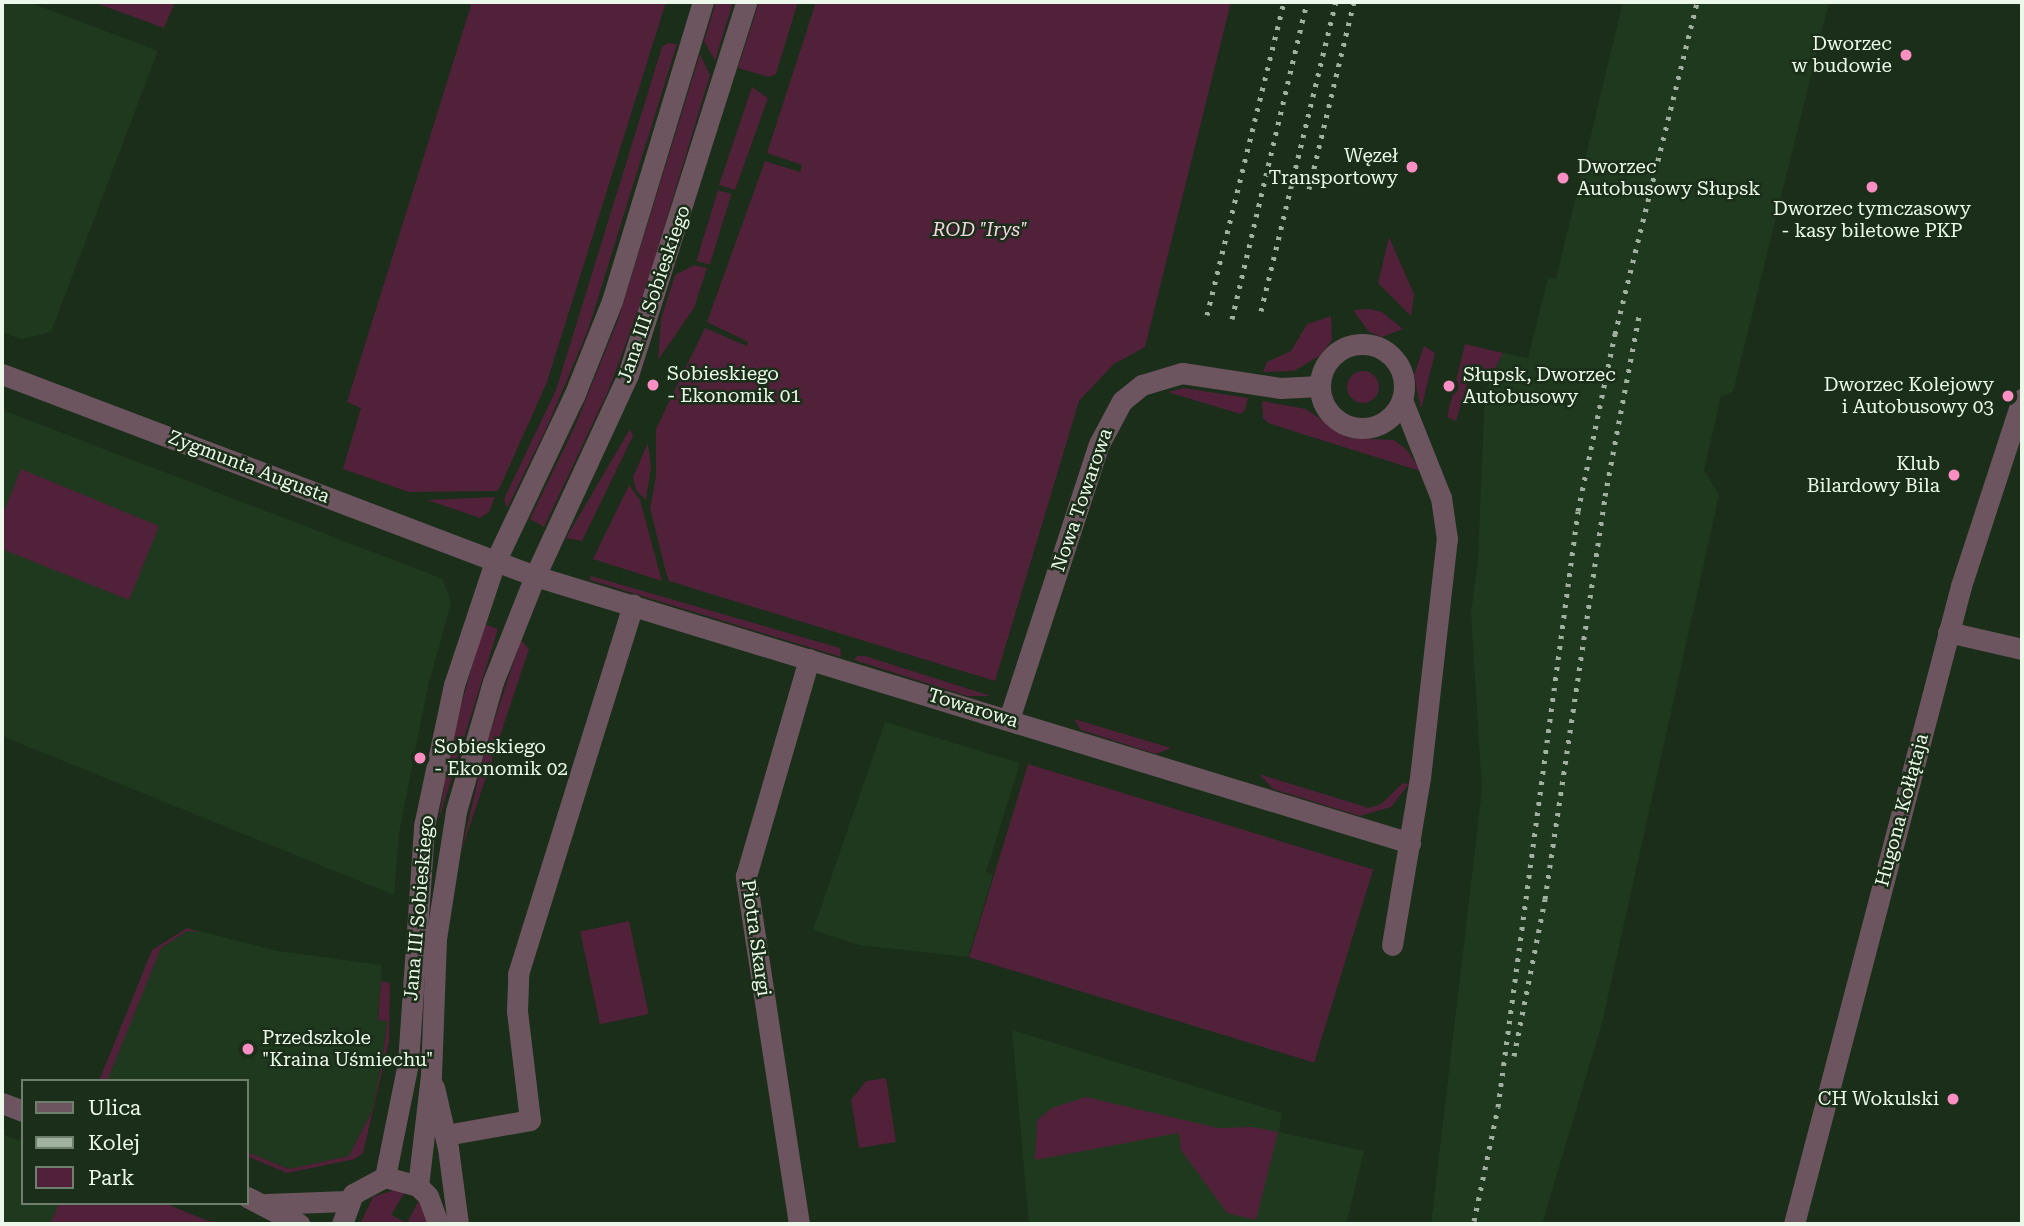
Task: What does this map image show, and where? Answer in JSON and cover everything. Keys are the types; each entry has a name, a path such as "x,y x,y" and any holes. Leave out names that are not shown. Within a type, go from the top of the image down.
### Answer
{"street":[{"name":"Jana III Sobieskiego","path":"385,1177 408,1063 418,872 436,761 454,685 495,562 574,396 612,301 703,2"},
{"name":"Jana III Sobieskiego","path":"418,1185 431,1075 436,939 445,863 493,682 534,576 628,375 746,2"},
{"path":"1392,945 1410,843 1447,518 1402,400 1404,385 1399,366 1388,354 1370,347 1348,347 1336,354 1324,370 1320,386 1324,403 1335,417 1362,428 1385,421 1402,400"},
{"name":"Nowa Towarowa","path":"1009,719 1099,444 1122,401 1142,385 1182,373 1280,388 1320,386"},
{"name":"Zygmunta Augusta","path":"2,374 495,562"},
{"name":"Hugona Kołłątaja","path":"1794,1224 1948,632 2022,399"},
{"path":"495,562 534,576"},
{"name":"Towarowa","path":"534,576 1410,843"},
{"path":"446,1135 530,1120 517,1011 518,974 633,605"},
{"path":"1948,632 2022,649"},
{"name":"Piotra Skargi","path":"799,1224 746,876 809,659"},
{"name":"Jana III Sobieskiego","path":"431,1075 446,1135 458,1224"},
{"path":"2,1103 21,1110"},
{"path":"342,1224 347,1201 362,1186 385,1177 418,1185 435,1210 438,1224"},
{"path":"256,1200 347,1201"},
{"path":"256,1200 299,1224"}],"shaded area":[{"path":"2,2 28,2 158,51 51,332 21,339 2,332"},
{"path":"1623,2 1829,2 1733,392 1721,396 1704,470 1719,495 1602,1023 1542,1224 1431,1224 1482,790 1471,613 1478,560 1485,392 1503,353 1528,358 1548,278 1556,279"},
{"path":"2,410 443,579 451,603 427,690 399,833 394,895 2,736"},
{"path":"885,722 1020,763 986,872 993,875 968,957 859,945 813,930"},
{"name":"Przedszkole \"Kraina Uśmiechu\"","path":"187,928 277,951 382,965 378,1019 387,1020 383,1056 372,1111 349,1156 289,1169 248,1152 248,1079 100,1079 152,950"},
{"path":"1012,1030 1282,1113 1279,1132 1364,1151 1346,1224 1029,1224"},
{"path":"2,1134 21,1141 21,1205 58,1205 50,1224 2,1224"}],"green space":[{"path":"93,2 175,2 164,28"},
{"path":"472,2 666,2 547,382 501,485 497,491 409,492 343,469 361,408 347,402"},
{"path":"716,2 733,2 715,61 704,41"},
{"path":"759,2 798,2 776,74 769,77 738,68"},
{"name":"ROD \"Irys\"","path":"816,2 1231,2 1145,347 1114,364 1079,401 995,681 669,581 666,573 650,508 656,476 656,429 705,328 747,346 748,342 707,322 765,161 800,172 802,165 767,153"},
{"path":"668,43 677,44 588,330 547,427 507,508 504,499 556,390 662,47"},
{"path":"700,54 710,75 644,294 609,389 544,527 530,519 575,426 618,320"},
{"path":"752,87 768,98 735,190 719,185"},
{"path":"718,190 731,194 710,265 696,261"},
{"path":"1389,237 1414,294 1411,316 1378,283"},
{"path":"694,265 707,268 694,308 658,360 661,319 675,275"},
{"path":"1370,309 1382,312 1403,329 1382,337 1369,332 1353,310"},
{"path":"1331,316 1332,340 1321,355 1294,371 1263,372 1267,362 1291,351 1307,324"},
{"path":"1465,344 1503,353 1488,383 1469,378 1456,421 1447,417"},
{"path":"1424,346 1435,353 1421,409 1414,375"},
{"path":"1363,371 1375,375 1379,387 1375,399 1363,403 1351,399 1347,387 1351,375"},
{"path":"1184,388 1248,398 1245,410 1240,414 1168,392"},
{"path":"1262,401 1306,409 1348,438 1394,440 1408,451 1420,471 1268,423 1263,418"},
{"path":"630,429 633,436 582,541 566,538"},
{"path":"648,443 651,467 646,500 636,490 633,477"},
{"path":"21,469 159,526 129,600 2,549 2,516"},
{"path":"629,485 640,500 662,581 593,559"},
{"path":"495,497 489,512 480,518 427,500"},
{"path":"591,576 840,648 841,657 590,580"},
{"path":"484,624 498,629 438,822 454,731"},
{"path":"521,640 529,649 461,852 487,742"},
{"path":"857,656 865,656 991,696 967,696 854,660"},
{"path":"1074,719 1171,748 1156,754 1081,730"},
{"path":"1028,764 1373,870 1314,1063 969,957"},
{"path":"1259,774 1369,808 1381,804 1403,783 1409,784 1391,807 1360,816 1273,789"},
{"path":"629,921 649,1014 600,1024 580,931"},
{"path":"187,928 200,932 187,931 161,948 108,1079 100,1079 152,950"},
{"path":"381,981 390,983 389,1041 363,1153 355,1159 287,1173 248,1156 248,1152 289,1169 349,1156 372,1111 387,1021 378,1020"},
{"path":"886,1078 896,1142 859,1148 851,1100 866,1081"},
{"path":"1086,1097 1218,1128 1252,1127 1278,1132 1256,1220 1227,1213 1181,1150 1179,1133 1035,1160 1037,1120 1052,1108"},
{"path":"394,1190 405,1192 391,1215 407,1223 419,1200 429,1224 360,1224 373,1197"},
{"path":"58,1205 169,1205 208,1221 244,1224 50,1224"}],"railway":[{"path":"1207,315 1284,2"},
{"path":"1232,319 1307,2"},
{"path":"1261,311 1336,2"},
{"path":"1309,189 1354,2"},
{"path":"1474,1221 1498,1107 1578,511 1615,334 1697,2"},
{"path":"1514,1056 1545,899 1605,496 1640,311"}],"place":[{"name":"Dworzec w budowie","path":"1906,55"},
{"name":"Węzeł Transportowy","path":"1412,167"},
{"name":"Dworzec Autobusowy Słupsk","path":"1563,178"},
{"name":"Dworzec tymczasowy - kasy biletowe PKP","path":"1872,187"},
{"name":"Sobieskiego - Ekonomik 01","path":"653,385"},
{"name":"Słupsk, Dworzec Autobusowy","path":"1449,386"},
{"name":"Dworzec Kolejowy i Autobusowy 03","path":"2008,396"},
{"name":"Klub Bilardowy Bila","path":"1954,475"},
{"name":"Sobieskiego - Ekonomik 02","path":"420,758"},
{"name":"Przedszkole \"Kraina Uśmiechu\"","path":"248,1049"},
{"name":"CH Wokulski","path":"1953,1099"}]}
